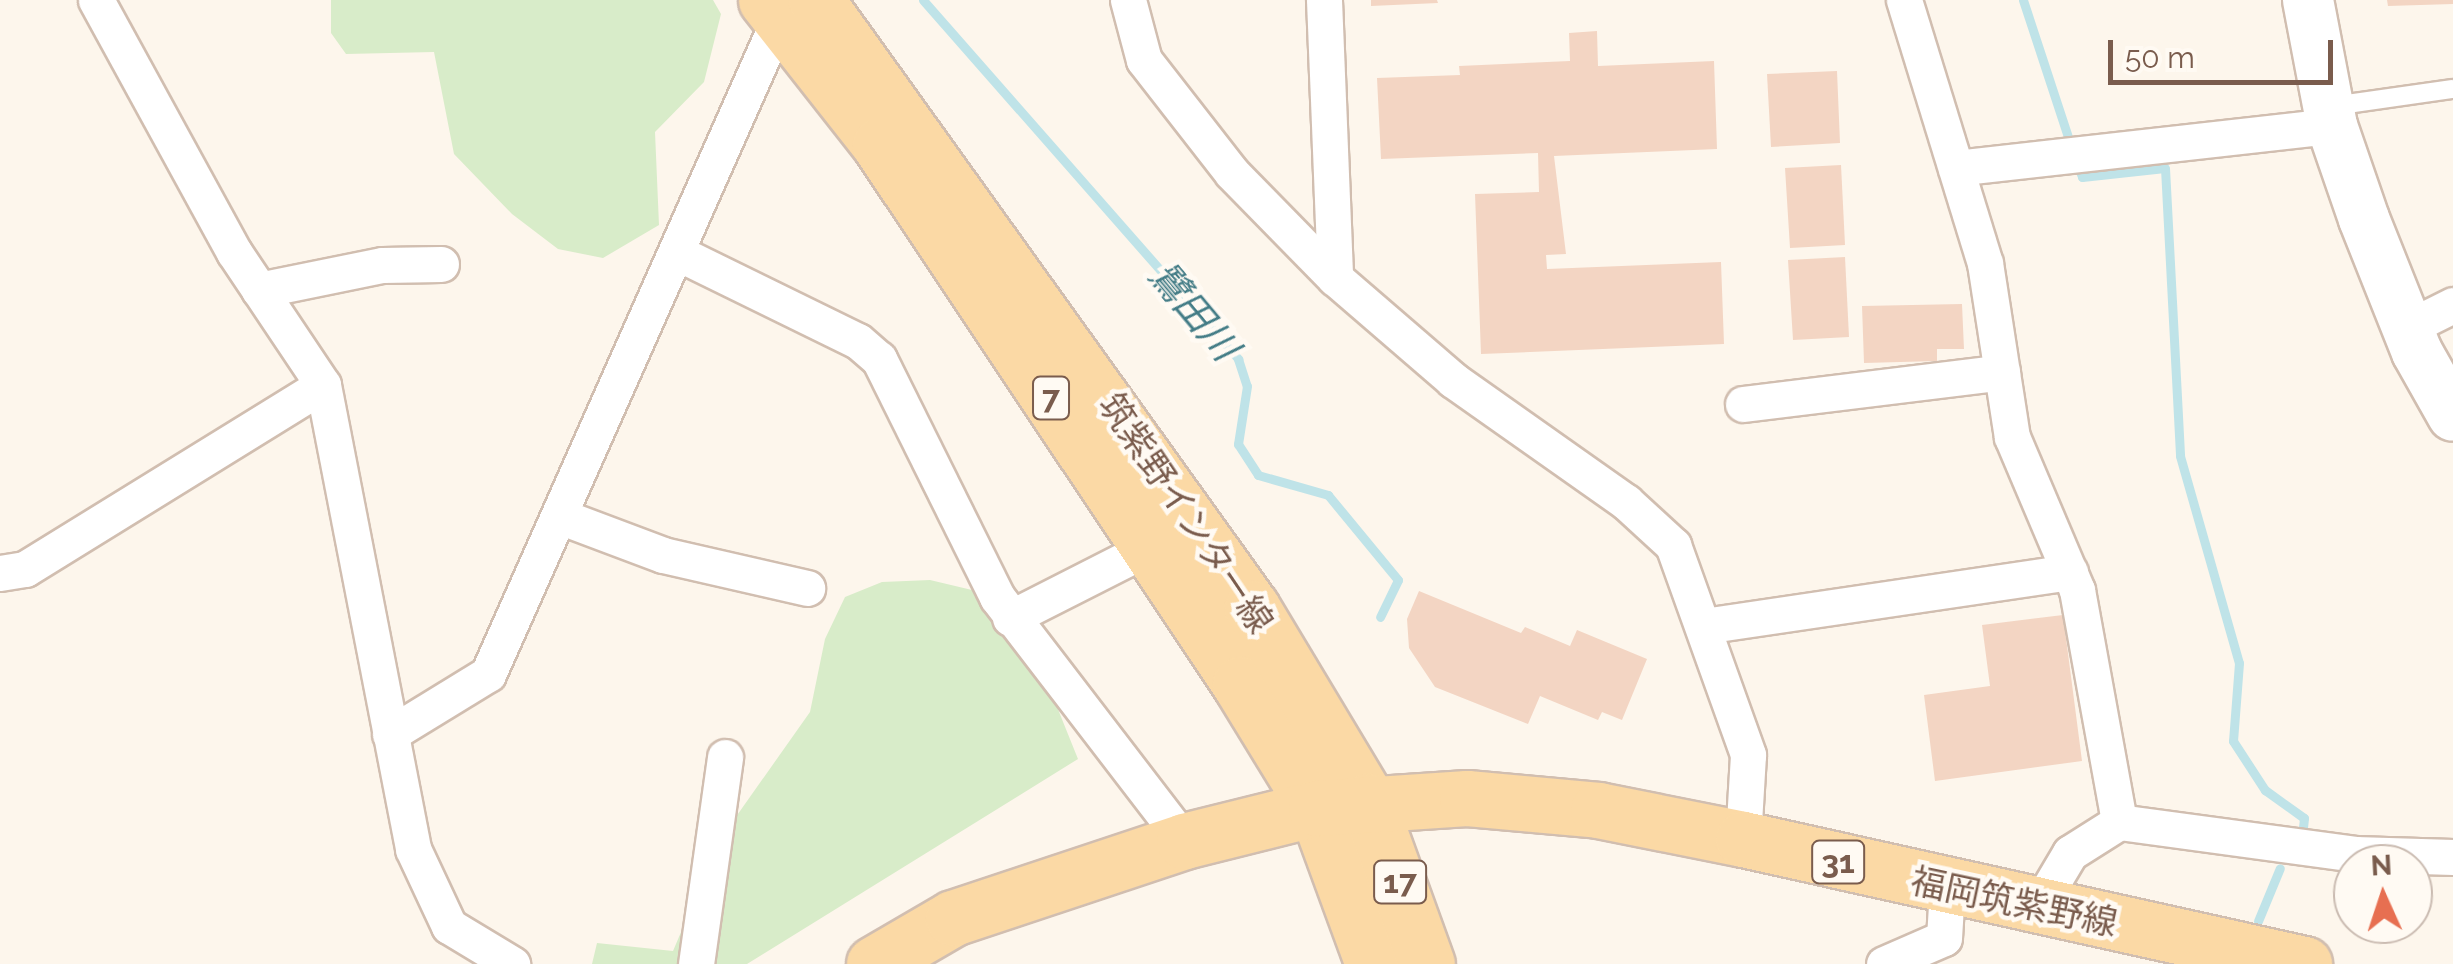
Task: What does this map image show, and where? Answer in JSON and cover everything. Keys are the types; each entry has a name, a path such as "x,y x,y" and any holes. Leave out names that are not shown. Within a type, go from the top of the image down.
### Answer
{"main road":[{"path":"2308,0 2330,117 2407,328 2453,416"},
{"name":"筑紫野インター線","path":"787,5 1150,548 1342,805"},
{"name":"筑紫野インター線","path":"787,5 1150,460 1252,608 1342,805"},
{"name":"福岡筑紫野線","path":"1342,805 1467,798 1598,810 2304,964"},
{"path":"874,964 1001,899 1184,842 1342,805"},
{"name":"17","path":"1342,805 1374,964"},
{"name":"17","path":"1342,805 1427,964"}],"street":[{"path":"96,0 258,290 323,386 413,849 449,926 450,964"},
{"path":"1128,0 1144,60 1232,173 1335,278 1452,380 1626,502 1674,545 1748,755 1743,839"},
{"path":"1324,0 1335,278"},
{"path":"1904,0 1984,263 2012,436 2070,572 2119,822"},
{"path":"390,734 488,674 562,516 787,5"},
{"path":"1956,168 2330,117"},
{"path":"678,253 858,341 879,359 1010,618 1184,842"},
{"path":"258,290 382,265 441,264"},
{"path":"2407,328 2453,305"},
{"path":"1743,404 2002,372"},
{"path":"0,573 25,569 323,386"},
{"path":"562,516 663,555 806,588"},
{"path":"1010,618 1150,548"},
{"path":"1704,626 2070,572"},
{"path":"696,964 725,757"},
{"path":"2038,907 2070,852 2119,822 2355,854 2453,856"},
{"path":"1884,964 1944,938 1947,888"},
{"path":"449,926 512,964"}],"lane":[{"path":"2330,117 2453,89"}],"green space":[{"path":"331,0 713,0 721,14 704,82 655,132 659,225 603,258 558,249 512,214 454,154 434,52 346,54 331,33"},
{"path":"930,580 972,590 1024,625 1078,759 747,964 592,964 597,943 673,951 721,838 810,712 825,639 845,597 882,582"}],"building":[{"path":"1371,0 1437,0 1438,3 1371,6"},
{"path":"2387,0 2453,0 2453,4 2388,6"},
{"path":"1597,31 1598,66 1714,61 1717,149 1554,156 1566,254 1546,255 1547,269 1721,262 1724,344 1481,354 1475,194 1539,192 1538,153 1381,159 1377,78 1460,75 1459,66 1570,61 1569,33"},
{"path":"1837,71 1840,143 1771,147 1767,74"},
{"path":"1841,165 1845,245 1790,248 1785,168"},
{"path":"1845,257 1849,337 1793,340 1788,260"},
{"path":"1962,304 1964,349 1937,349 1937,361 1864,363 1862,306"},
{"path":"1419,591 1521,633 1525,627 1570,646 1577,630 1647,659 1622,720 1602,712 1598,720 1540,696 1528,724 1435,687 1409,648 1407,619"},
{"path":"2063,615 2082,761 1935,781 1924,695 1990,686 1982,625"}],"waterway":[{"name":"鷺田川","path":"923,0 1238,359 1247,386 1238,444 1258,475 1328,495 1398,580 1380,617"},
{"path":"2023,0 2071,146"},
{"path":"2076,161 2082,177 2165,168 2180,456 2239,663 2233,741 2265,790 2304,818 2302,836"},
{"path":"2258,921 2280,868"}]}
